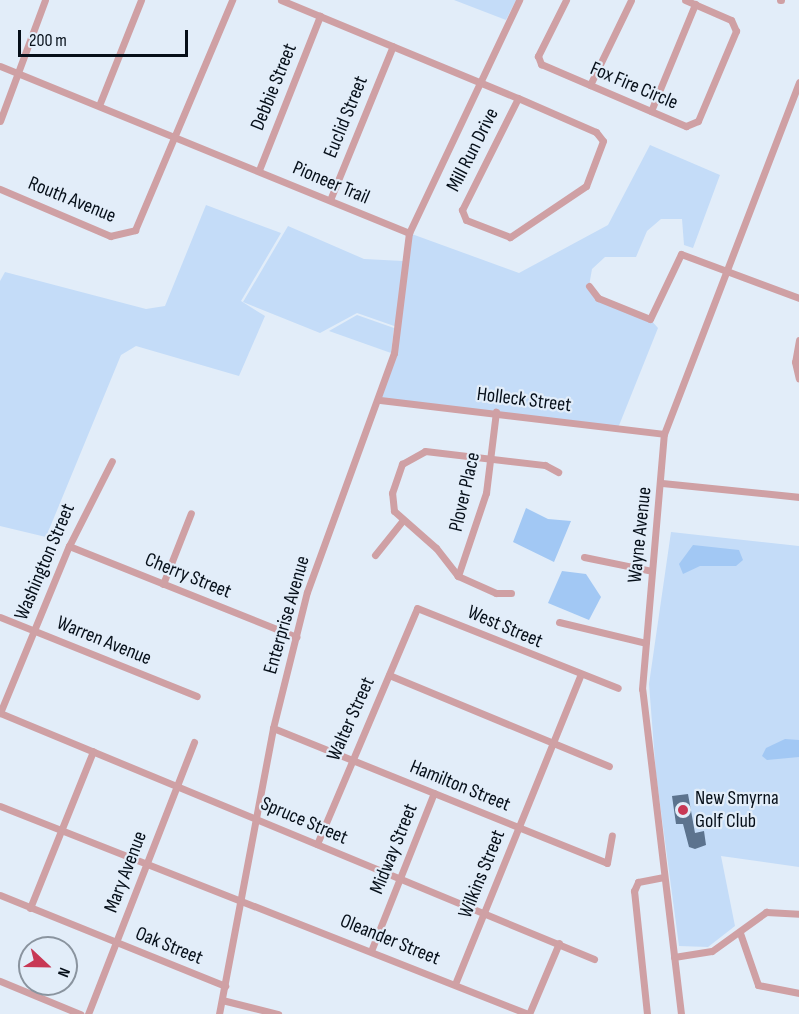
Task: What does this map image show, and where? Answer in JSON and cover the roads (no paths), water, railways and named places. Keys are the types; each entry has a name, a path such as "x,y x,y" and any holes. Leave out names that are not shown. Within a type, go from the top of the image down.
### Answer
{"street":[{"path":"0,121 45,0"},
{"path":"99,103 141,0"},
{"name":"Routh Avenue","path":"0,189 110,236 130,234 142,223 232,0"},
{"name":"Mill Run Drive","path":"281,0 518,98 596,132 603,141 585,186 510,237 466,220 462,210 518,98"},
{"path":"409,233 519,0"},
{"name":"Fox Fire Circle","path":"566,0 538,61 651,111 692,125 706,101 735,24 685,0"},
{"path":"590,85 631,0"},
{"path":"651,111 695,4"},
{"name":"Debbie Street","path":"259,170 320,16"},
{"name":"Euclid Street","path":"330,200 393,46"},
{"name":"Pioneer Trail","path":"0,66 99,103 409,233"},
{"name":"Wayne Avenue","path":"681,1014 642,689 662,483 664,434 799,82"},
{"name":"Enterprise Avenue","path":"219,1014 254,818 273,728 296,637 380,400 394,353 409,233"},
{"path":"589,286 598,298 650,319 681,254 799,298"},
{"path":"799,340 795,362 799,378"},
{"name":"Holleck Street","path":"380,400 496,412 664,434"},
{"name":"Plover Place","path":"458,576 473,537 492,458 496,412"},
{"path":"511,593 496,593 458,576 436,548 394,511 392,493 410,455 425,451 492,458 558,472"},
{"name":"Washington Street","path":"0,713 69,546 112,461"},
{"path":"662,483 799,497"},
{"path":"163,584 191,513"},
{"path":"375,555 403,520"},
{"name":"Cherry Street","path":"69,546 296,637"},
{"path":"584,556 652,571"},
{"name":"Walter Street","path":"317,844 417,608"},
{"name":"West Street","path":"417,608 580,676 618,688"},
{"name":"Warren Avenue","path":"0,617 197,696"},
{"path":"559,622 646,643"},
{"path":"389,675 609,766"},
{"name":"Wilkins Street","path":"455,984 580,676"},
{"name":"Spruce Street","path":"0,713 594,959"},
{"name":"Hamilton Street","path":"273,728 607,863 612,835"},
{"name":"Mary Avenue","path":"88,1014 194,742"},
{"path":"30,908 93,751"},
{"name":"Midway Street","path":"371,951 434,794"},
{"name":"Oleander Street","path":"0,806 529,1014"},
{"path":"647,1014 634,891 638,882 663,877"},
{"name":"Oak Street","path":"0,895 225,986"},
{"path":"674,957 712,951 740,933 766,912 799,914"},
{"path":"740,933 758,985 799,993"},
{"path":"529,1014 559,943"},
{"path":"0,981 80,1014"},
{"path":"222,1000 278,1014"}],"place":[{"name":"New Smyrna Golf Club","path":"683,810"}]}
